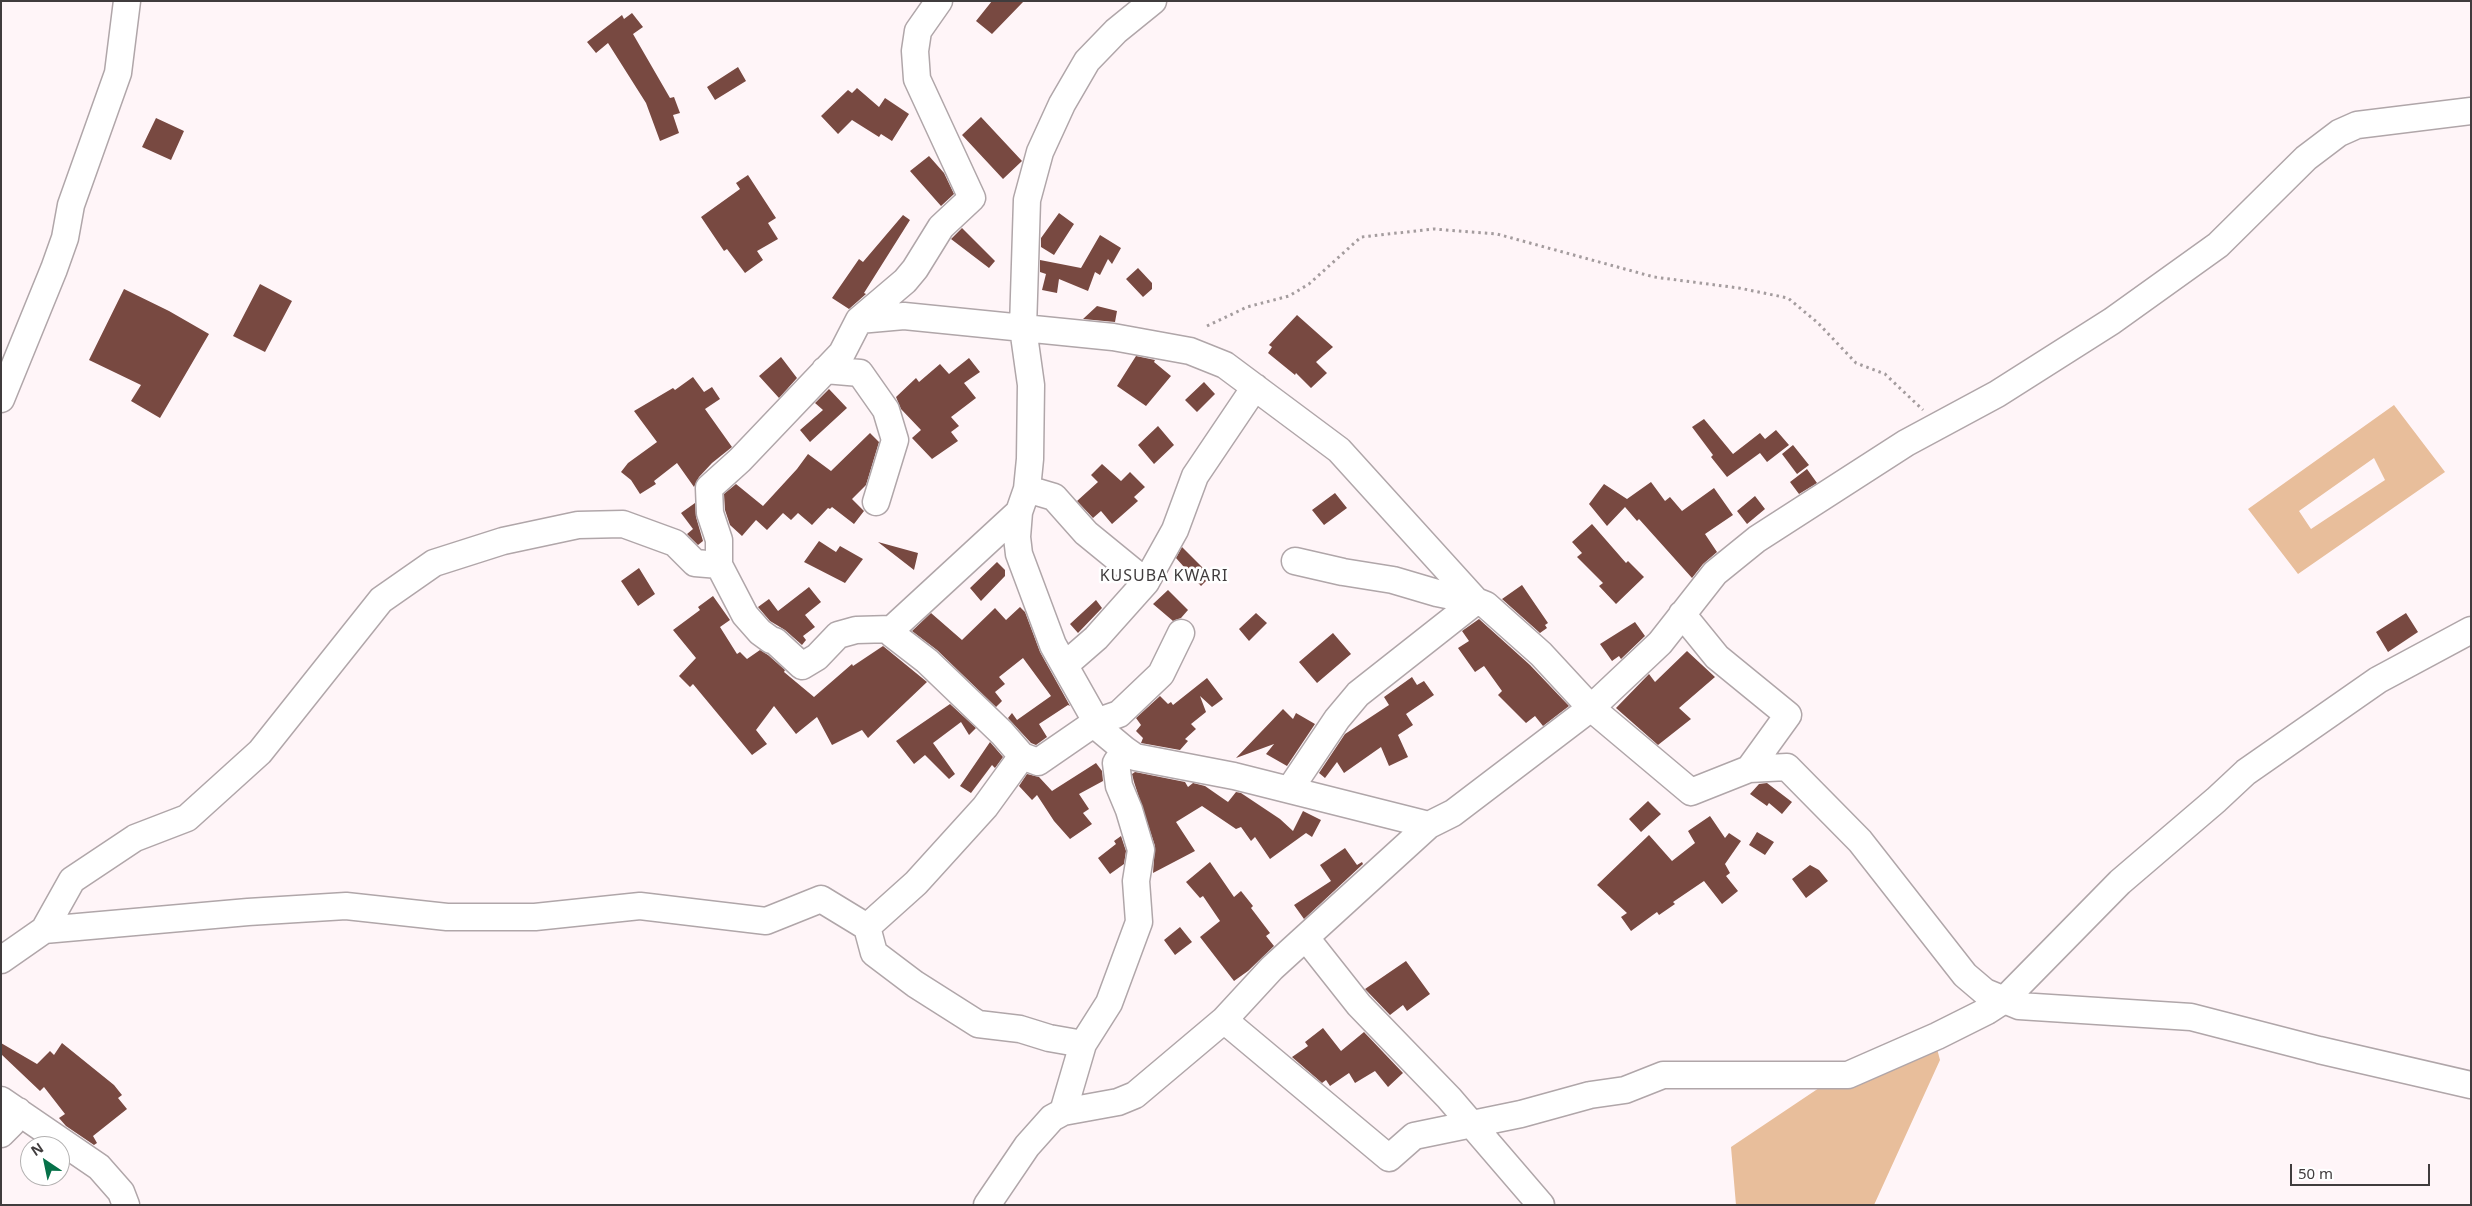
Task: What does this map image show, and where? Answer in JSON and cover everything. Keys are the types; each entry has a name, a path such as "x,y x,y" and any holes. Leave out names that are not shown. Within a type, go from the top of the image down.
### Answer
{"street":[{"path":"1,399 57,261 65,238 71,205 118,73 127,1"},
{"path":"939,1 918,31 916,51 917,79 972,198 941,227 915,269 905,281 860,320 842,353 740,460 709,488 710,513 719,540 719,564 745,615 760,632 775,641 802,666 817,657 838,635 856,630 892,629 1023,500 1054,497 1086,533 1146,582"},
{"path":"1153,1 1116,31 1086,61 1062,104 1040,152 1026,200 1023,328 1031,385 1030,459 1017,537 1019,554 1053,645 1101,730 1124,750 1135,757 1290,789 1429,825"},
{"path":"986,1205 1044,1125 1063,1112 1118,1102 1135,1095 1224,1020 1272,968 1429,825 1453,813 1591,708 1660,643 1715,573 1757,540 1850,478 1997,394 2112,321 2210,250 2306,158 2339,133 2357,126 2471,111"},
{"path":"860,320 904,316 1113,337 1190,351 1225,365 1339,450 1396,510 1476,602"},
{"path":"825,370 860,373 886,410 895,440 876,502"},
{"path":"1065,665 1096,638 1146,582 1175,530 1195,476 1255,387"},
{"path":"1,960 44,930 72,880 134,838 188,818 260,752 381,600 434,564 503,541 578,524 623,524 675,543 695,564 719,564"},
{"path":"1296,560 1343,572 1393,580 1437,594 1486,605 1541,654 1591,708 1691,792 1750,769 1787,766 1860,840 1965,975 1985,992 2019,1006 2191,1017 2319,1050 2471,1085"},
{"path":"1290,789 1338,719 1358,694 1476,602"},
{"path":"1682,614 1717,657 1788,715 1750,769"},
{"path":"892,629 892,634 934,668 1002,733 1022,756 1038,762 1096,722 1119,714 1161,674 1181,633"},
{"path":"1224,1020 1388,1158 1414,1136 1521,1114 1590,1095 1625,1090 1663,1076 1848,1075 1987,1012 2004,1000 2120,882 2246,772 2378,680 2471,630"},
{"path":"1063,1112 1082,1044 1109,1003 1139,922 1136,881 1141,850 1129,810 1119,786 1116,762 1124,750"},
{"path":"867,927 916,883 966,828 985,807 1022,756"},
{"path":"44,930 248,912 346,906 447,917 535,917 640,906 766,921 821,900 867,927 874,953 915,984 978,1024 1020,1029 1049,1038 1082,1044"},
{"path":"1306,938 1359,1005 1471,1124 1541,1205"},
{"path":"1,1134 12,1123 9,1105"},
{"path":"9,1105 99,1167 121,1192 126,1205"}],"path":[{"path":"1207,326 1247,307 1289,296 1309,284 1361,238 1434,229 1497,234 1654,276 1739,288 1788,298 1818,323 1856,363 1885,374 1940,425"}],"shaded area":[{"path":"2394,405 2445,472 2298,574 2248,509","holes":["2374,458 2385,480 2311,529 2299,511"]},
{"path":"1935,1041 1940,1060 1874,1205 1736,1205 1731,1147 1819,1088"}],"building":[{"path":"992,1 1024,1 992,34 976,21"},
{"path":"632,13 643,27 633,34 670,98 674,97 680,113 673,115 679,133 660,141 646,103 608,43 596,53 587,42 622,15 624,19"},
{"path":"738,67 746,81 715,100 707,87"},
{"path":"857,88 879,107 885,98 909,114 892,141 881,134 879,137 852,120 838,134 821,116 848,90 852,93"},
{"path":"981,117 1022,161 1003,179 962,135"},
{"path":"156,118 184,131 171,160 142,147"},
{"path":"929,156 944,173 954,194 941,206 910,171"},
{"path":"748,175 776,218 768,223 778,239 757,251 763,260 745,273 727,249 724,251 701,217 740,189 736,183"},
{"path":"1059,213 1074,224 1054,255 1041,247 1041,238"},
{"path":"903,215 910,220 864,293 866,294 849,309 832,298 859,259 863,262"},
{"path":"962,228 995,261 989,268 951,239"},
{"path":"1100,235 1121,248 1112,264 1108,259 1100,275 1095,272 1088,291 1059,279 1057,293 1042,290 1046,274 1040,272 1040,260 1081,268"},
{"path":"1138,268 1152,283 1152,289 1143,297 1126,279"},
{"path":"260,284 292,301 265,352 233,336"},
{"path":"124,289 169,311 209,334 160,418 131,401 141,385 89,360"},
{"path":"1097,306 1117,311 1115,322 1083,319"},
{"path":"1297,315 1333,347 1316,362 1327,373 1311,388 1296,373 1295,375 1268,353 1272,347 1269,345"},
{"path":"1136,356 1155,360 1154,362 1171,376 1146,406 1117,386"},
{"path":"781,357 797,378 779,398 759,376"},
{"path":"969,358 980,372 964,383 976,398 951,417 959,426 951,432 958,441 932,459 912,438 921,430 901,409 896,397 916,378 919,382 940,364 949,374"},
{"path":"693,377 704,392 712,387 720,399 705,409 732,447 712,463 699,477 694,487 677,463 654,481 656,484 640,494 631,480 621,472 628,463 657,442 634,411 673,388 675,390"},
{"path":"1204,382 1215,394 1197,412 1185,400"},
{"path":"829,389 847,408 810,442 800,430 823,410 815,403"},
{"path":"1704,419 1733,454 1760,433 1765,439 1776,430 1789,445 1767,462 1760,453 1727,477 1711,457 1713,455 1692,427"},
{"path":"1158,426 1174,445 1154,464 1138,445"},
{"path":"870,433 879,442 866,485 852,499 864,511 854,524 832,507 828,508 812,525 798,513 791,520 783,513 767,530 756,520 742,536 730,525 725,510 724,494 736,484 763,506 808,454 831,471"},
{"path":"1793,445 1809,465 1797,474 1782,454"},
{"path":"1102,464 1121,481 1130,472 1145,487 1134,497 1138,501 1112,524 1101,511 1093,518 1077,501 1098,482 1091,475"},
{"path":"1807,469 1817,483 1799,494 1790,482"},
{"path":"1651,482 1665,501 1670,497 1682,511 1714,488 1733,515 1705,534 1717,552 1703,564 1692,578 1639,519 1637,521 1625,507 1607,526 1589,504 1604,484 1627,499"},
{"path":"1335,493 1347,508 1324,525 1312,510"},
{"path":"1755,496 1765,509 1747,524 1737,511"},
{"path":"695,503 696,517 703,541 698,545 687,534 693,529 681,513"},
{"path":"1592,524 1626,563 1628,561 1644,577 1616,604 1599,586 1603,583 1577,557 1582,553 1572,542"},
{"path":"819,541 836,552 840,546 863,559 845,583 804,562"},
{"path":"878,542 918,553 914,570"},
{"path":"1182,547 1211,576 1201,586 1176,558"},
{"path":"997,562 1005,570 1005,576 981,601 970,588"},
{"path":"639,568 655,594 638,606 621,581"},
{"path":"1522,585 1548,623 1545,625 1547,628 1540,633 1502,599"},
{"path":"809,587 821,602 805,615 815,627 803,636 806,640 802,645 785,630 770,621 758,607 769,599 778,611"},
{"path":"1168,590 1188,610 1181,618 1173,621 1153,604"},
{"path":"713,596 730,620 720,627 737,654 740,652 747,659 760,650 814,697 852,664 853,666 883,646 927,682 868,738 862,730 832,745 817,717 796,734 774,706 756,730 767,744 752,755 693,684 690,687 679,676 696,658 673,630 700,610 698,607"},
{"path":"1096,600 1102,608 1078,633 1070,624"},
{"path":"1020,607 1025,612 1040,652 1070,706 1068,705 1039,724 1047,737 1036,745 1031,743 1008,718 1012,713 1017,720 1051,696 1023,658 999,677 1005,684 995,692 1002,701 996,707 937,650 912,631 931,613 962,640 995,608 1006,620"},
{"path":"1256,613 1267,623 1249,641 1239,629"},
{"path":"2406,613 2418,632 2388,652 2376,632"},
{"path":"1479,619 1530,665 1569,706 1543,726 1535,716 1526,723 1498,695 1502,691 1484,666 1475,672 1458,648 1469,641 1462,631"},
{"path":"1635,622 1645,636 1621,659 1619,656 1612,661 1600,644"},
{"path":"1333,633 1351,654 1317,683 1299,662"},
{"path":"1687,651 1715,677 1679,708 1691,719 1658,745 1616,708 1649,674 1655,682"},
{"path":"1412,677 1417,685 1424,681 1434,695 1406,714 1413,725 1398,735 1408,757 1389,766 1381,747 1344,773 1337,762 1325,778 1319,773 1345,734 1389,705 1384,697"},
{"path":"1207,678 1223,699 1212,707 1200,696 1206,712 1191,724 1196,729 1185,739 1188,741 1180,750 1141,743 1143,738 1136,731 1141,725 1136,718 1160,696 1168,704 1171,702 1173,705"},
{"path":"950,704 976,728 969,735 961,722 933,743 955,774 949,779 925,755 914,764 896,741"},
{"path":"1283,709 1293,719 1296,713 1315,724 1287,766 1266,754 1274,744 1236,758"},
{"path":"990,742 1003,757 995,768 992,765 971,793 960,786"},
{"path":"1096,763 1102,771 1103,781 1079,794 1089,809 1083,813 1092,824 1070,839 1054,821 1037,795 1032,800 1019,786 1027,774 1039,777 1052,791"},
{"path":"1135,772 1185,782 1188,787 1193,783 1205,786 1228,802 1236,792 1241,793 1280,819 1293,831 1303,811 1321,820 1312,837 1306,833 1270,859 1255,837 1251,841 1241,827 1236,829 1202,806 1176,822 1195,851 1153,873 1155,846 1134,782 1132,774"},
{"path":"1767,783 1792,802 1782,814 1769,803 1767,806 1750,794 1759,784"},
{"path":"1648,801 1661,814 1641,832 1629,819"},
{"path":"1710,816 1725,838 1729,833 1741,841 1725,864 1730,873 1726,876 1738,891 1722,904 1704,881 1673,902 1675,904 1659,915 1657,912 1631,931 1621,917 1627,913 1597,885 1649,835 1672,861 1695,843 1688,831"},
{"path":"1757,832 1774,842 1765,855 1749,845"},
{"path":"1121,836 1126,851 1124,864 1110,874 1098,858 1116,844 1114,841"},
{"path":"1345,848 1357,865 1362,862 1363,864 1304,919 1294,905 1331,881 1320,865"},
{"path":"1210,862 1234,897 1241,891 1253,906 1251,908 1270,933 1266,936 1274,946 1248,971 1234,981 1200,937 1220,921 1203,896 1200,898 1186,882"},
{"path":"1810,865 1819,870 1828,881 1806,898 1792,879"},
{"path":"1180,927 1192,942 1175,955 1164,940"},
{"path":"1406,961 1430,994 1407,1011 1403,1005 1390,1015 1365,989"},
{"path":"1323,1028 1341,1051 1364,1032 1403,1073 1388,1087 1375,1071 1355,1083 1349,1073 1330,1086 1326,1080 1322,1083 1292,1057 1308,1046 1305,1042"},
{"path":"1,1043 37,1064 50,1051 54,1055 62,1043 114,1085 122,1095 118,1098 127,1109 93,1136 97,1143 94,1145 66,1126 59,1118 65,1114 44,1087 40,1091 1,1054"}],"district":[{"name":"KUSUBA KWARI","path":"1164,576"}]}
